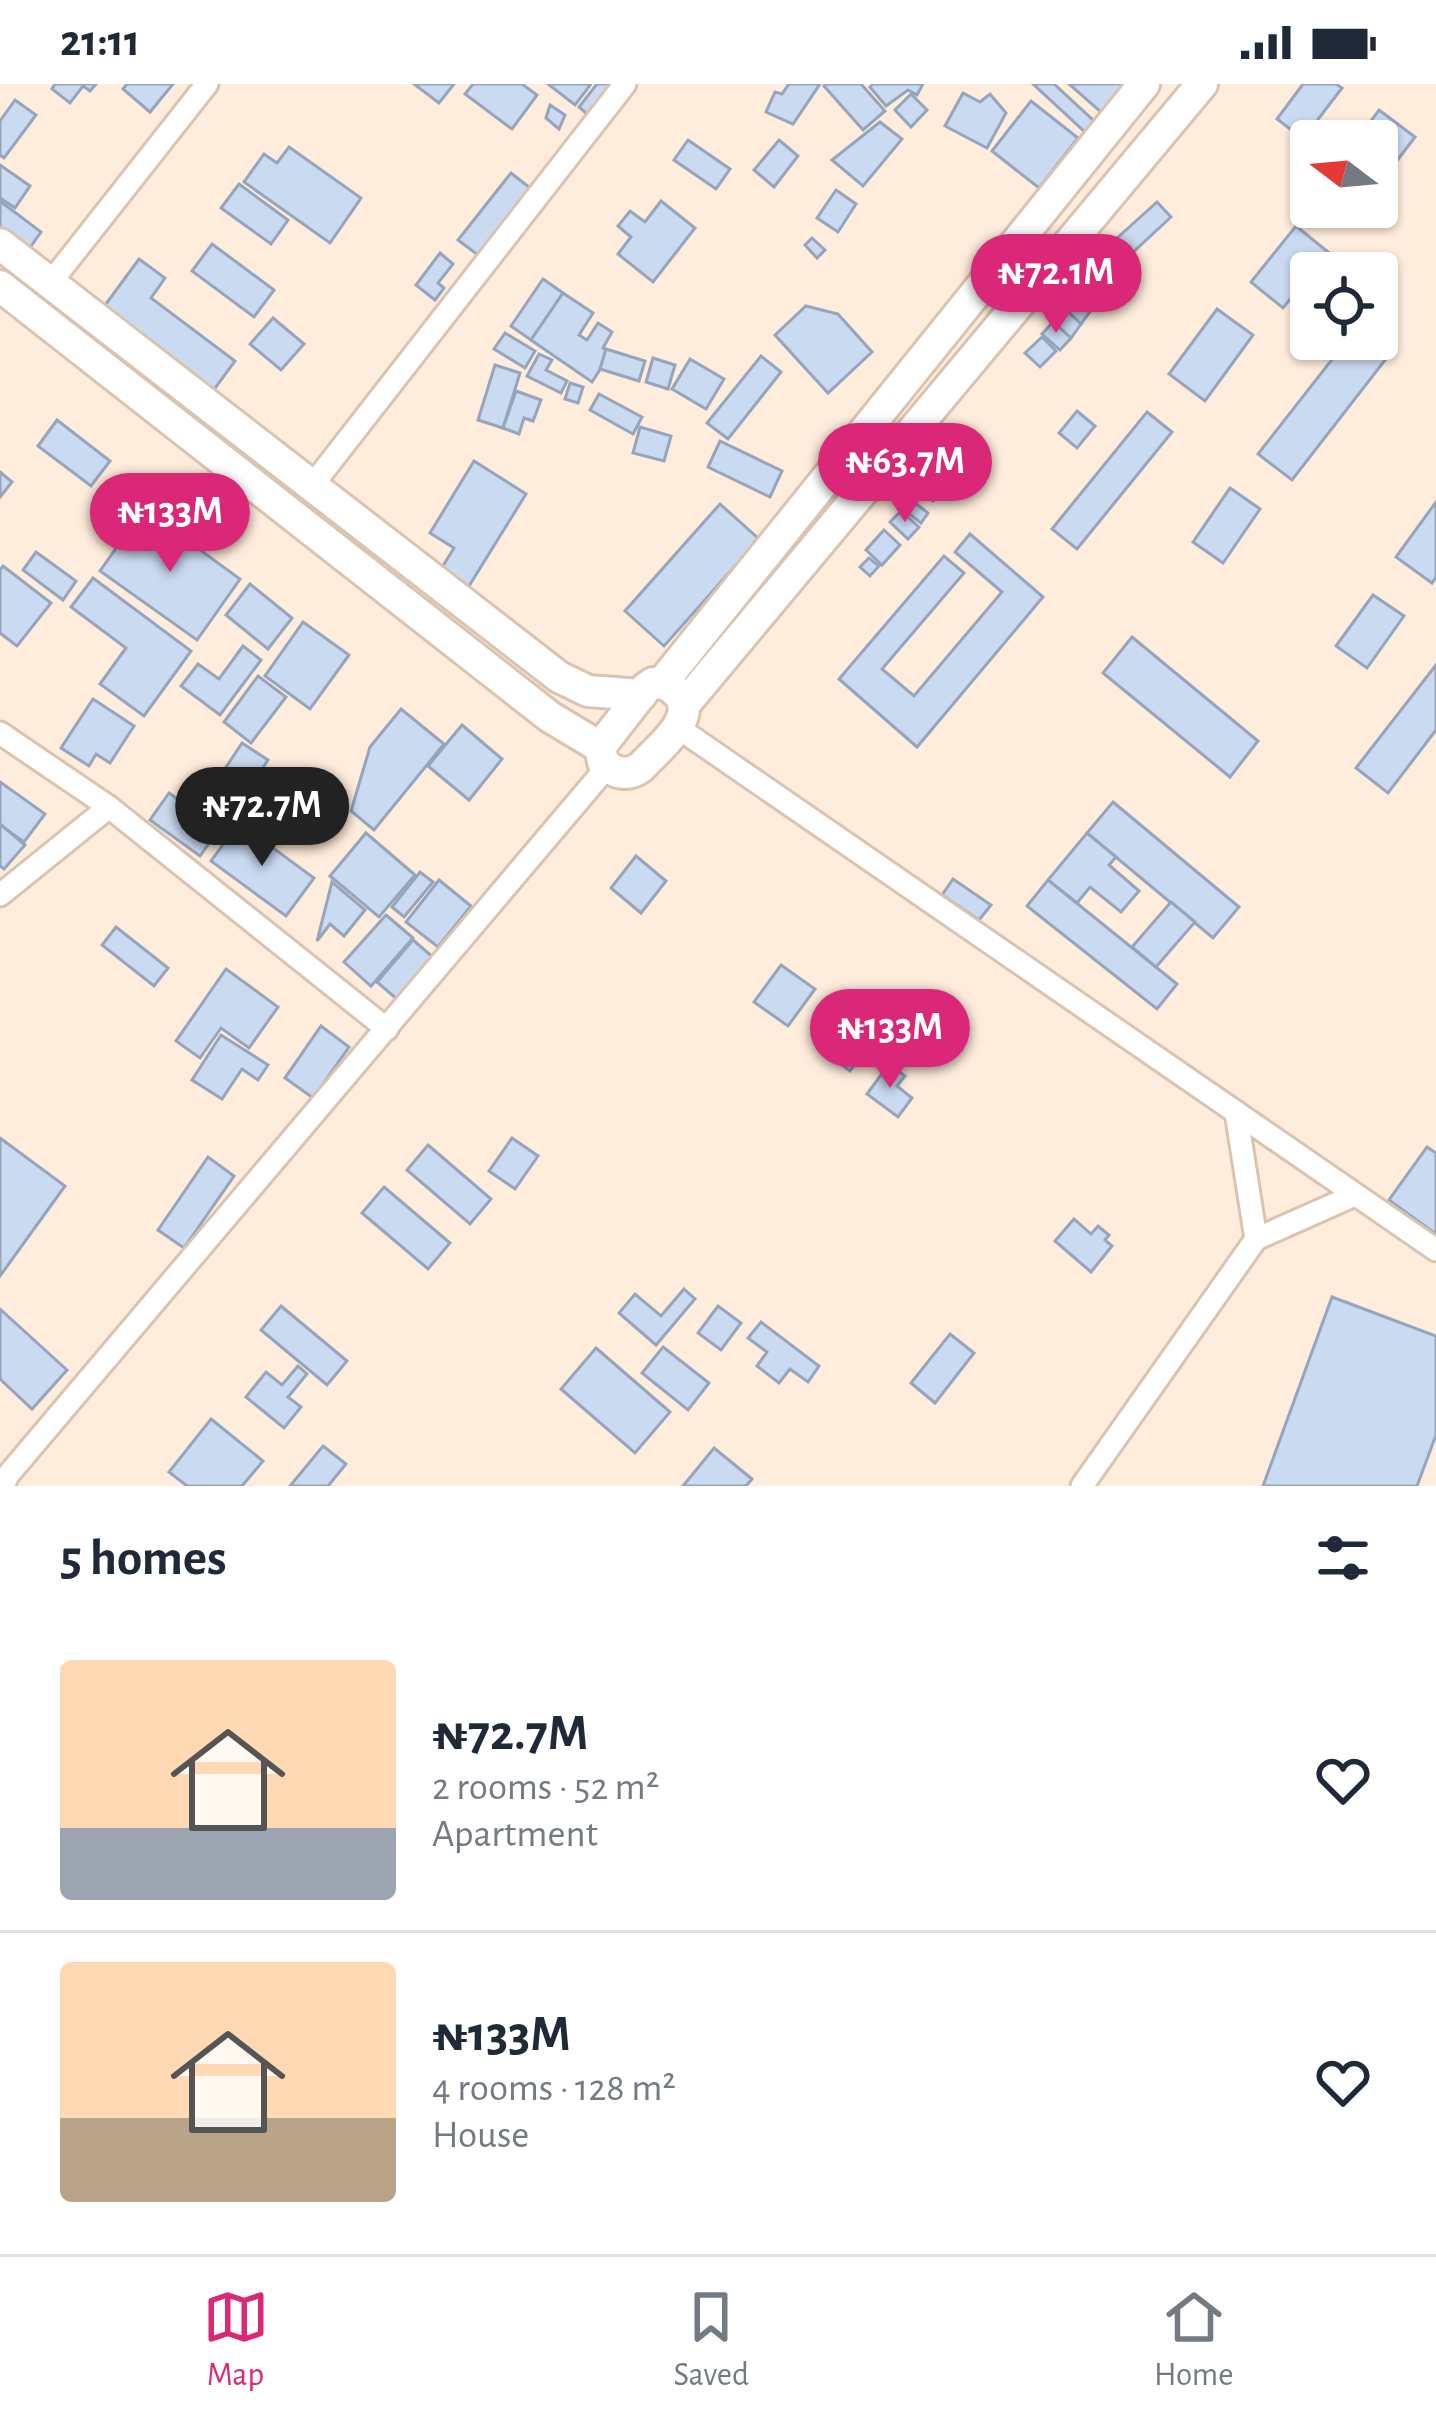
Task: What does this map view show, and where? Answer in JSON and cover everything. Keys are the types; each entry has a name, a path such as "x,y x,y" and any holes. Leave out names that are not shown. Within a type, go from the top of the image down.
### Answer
{"main road":[{"path":"0,286 619,773 634,772 666,702 1144,84"},
{"path":"604,757 666,702 1202,84"},
{"path":"0,244 559,677 587,691 666,702"}],"street":[{"path":"51,282 206,84"},
{"path":"311,487 626,84"},
{"path":"666,702 1436,1250"},
{"path":"0,734 109,807 387,1029"},
{"path":"4,1477 387,1029 604,757"},
{"path":"0,895 109,807"},
{"path":"1236,1112 1256,1239"},
{"path":"1082,1486 1256,1239 1355,1195"}],"building":[{"path":"55,84 96,84 90,91 83,86 70,103 52,89"},
{"path":"127,84 173,84 150,112 123,89"},
{"path":"414,84 454,84 439,103"},
{"path":"473,84 522,84 537,95 512,129 465,94"},
{"path":"548,84 591,84 575,105"},
{"path":"597,84 616,88 593,119 579,107"},
{"path":"789,84 820,84 793,124 766,112 775,92 782,94"},
{"path":"826,84 861,84 885,111 863,130"},
{"path":"923,84 917,95 908,90 886,106 870,87"},
{"path":"1033,84 1054,84 1094,121 1085,132"},
{"path":"1069,84 1124,84 1126,86 1102,113"},
{"path":"1303,84 1342,88 1318,120 1290,120 1290,129 1277,119"},
{"path":"963,93 980,102 990,94 1006,113 987,148 945,126"},
{"path":"911,94 927,110 911,127 895,110"},
{"path":"15,100 36,115 4,158 0,155 0,121"},
{"path":"1031,101 1078,138 1039,188 992,151"},
{"path":"550,105 565,115 559,129 546,118"},
{"path":"1379,110 1392,120 1372,120"},
{"path":"880,122 902,139 863,186 832,160"},
{"path":"1398,124 1415,137 1398,159"},
{"path":"688,140 730,169 716,189 674,160"},
{"path":"779,140 798,156 774,187 754,170"},
{"path":"289,147 361,198 330,243 244,182 264,154 277,163"},
{"path":"0,165 30,186 15,208 0,198"},
{"path":"511,173 534,191 482,258 458,240"},
{"path":"239,184 288,220 271,244 221,208"},
{"path":"836,190 856,204 838,232 817,218"},
{"path":"0,201 41,232 29,249 0,238"},
{"path":"661,201 695,228 653,282 618,254 631,237 618,226 630,211 645,222"},
{"path":"1157,202 1171,217 1130,255 1116,239"},
{"path":"1294,228 1328,252 1290,252 1290,299 1283,308 1251,282"},
{"path":"812,238 825,250 817,258 805,245"},
{"path":"212,244 274,290 254,317 192,271"},
{"path":"1110,249 1123,261 1099,291 1086,279"},
{"path":"440,253 453,264 438,283 444,288 435,300 416,285"},
{"path":"139,259 165,278 151,298 235,361 210,395 100,312"},
{"path":"543,279 563,293 531,340 511,326"},
{"path":"1086,279 1103,294 1081,324 1064,308"},
{"path":"563,293 593,313 579,335 587,340 598,323 612,332 603,348 611,353 592,382 531,340"},
{"path":"806,306 838,314 872,352 828,393 775,335"},
{"path":"1064,308 1081,324 1071,338 1053,322"},
{"path":"1217,309 1253,335 1205,401 1169,374"},
{"path":"273,318 304,344 281,370 250,344"},
{"path":"1053,322 1071,338 1060,350 1042,334"},
{"path":"505,333 535,351 525,368 494,349"},
{"path":"1042,337 1056,351 1040,367 1025,353"},
{"path":"606,349 645,361 639,381 600,369"},
{"path":"539,354 552,360 546,370 567,381 561,393 527,376"},
{"path":"761,356 781,372 728,439 707,423"},
{"path":"653,358 675,365 668,389 646,382"},
{"path":"690,359 724,379 706,409 672,389"},
{"path":"1332,360 1385,360 1292,480 1258,454"},
{"path":"495,365 520,373 503,428 478,420"},
{"path":"570,383 583,387 578,403 565,399"},
{"path":"516,391 541,400 533,421 524,418 519,434 503,428"},
{"path":"599,394 642,417 633,434 590,410"},
{"path":"1077,411 1095,426 1077,448 1059,433"},
{"path":"1147,412 1172,432 1077,549 1052,529"},
{"path":"57,420 110,461 91,486 38,446"},
{"path":"640,427 671,436 664,461 633,453"},
{"path":"720,441 782,471 770,497 708,467"},
{"path":"474,461 526,494 469,586 441,569 454,548 430,533"},
{"path":"0,472 12,482 0,497"},
{"path":"927,477 943,490 933,501 918,488"},
{"path":"1230,488 1260,509 1223,563 1193,542"},
{"path":"910,499 928,513 921,523 903,509"},
{"path":"1436,502 1436,577 1432,583 1396,557"},
{"path":"720,504 759,539 664,646 625,611"},
{"path":"144,509 240,579 197,640 100,571"},
{"path":"901,511 919,527 908,539 890,522"},
{"path":"884,530 900,545 882,565 866,550"},
{"path":"970,534 1043,597 917,747 839,679 944,556 964,573 882,669 914,696 1002,592 955,552"},
{"path":"36,552 76,581 63,600 23,570"},
{"path":"869,558 879,566 870,576 860,567"},
{"path":"3,566 51,603 17,646 0,633"},
{"path":"93,578 191,651 144,716 100,684 126,648 71,607"},
{"path":"250,584 292,618 268,649 226,615"},
{"path":"1373,595 1404,616 1367,668 1336,646"},
{"path":"303,622 349,655 310,709 265,676"},
{"path":"1132,637 1258,741 1230,777 1103,673"},
{"path":"243,646 261,660 220,715 181,686 198,664 219,679"},
{"path":"1436,665 1436,730 1388,793 1356,768"},
{"path":"258,676 286,697 251,743 224,722"},
{"path":"93,699 134,726 110,763 96,754 89,766 61,748"},
{"path":"401,709 444,744 374,830 351,811 370,747"},
{"path":"462,725 502,759 469,800 428,766"},
{"path":"242,743 268,760 227,822 201,805"},
{"path":"0,782 45,814 24,842 0,825"},
{"path":"169,793 219,829 200,856 150,820"},
{"path":"1113,802 1239,907 1213,938 1087,833"},
{"path":"239,823 314,878 286,916 211,861"},
{"path":"0,824 25,845 4,869 0,866"},
{"path":"366,833 415,875 379,917 330,876"},
{"path":"1087,833 1116,857 1109,865 1139,891 1121,912 1090,887 1077,903 1048,880"},
{"path":"636,856 666,881 641,913 611,888"},
{"path":"420,872 433,882 404,917 392,907"},
{"path":"953,879 991,905 979,920 942,895"},
{"path":"439,880 471,906 438,947 406,922"},
{"path":"1048,880 1177,984 1157,1009 1027,906"},
{"path":"332,882 365,910 344,936 330,924 317,941"},
{"path":"1171,902 1195,922 1156,967 1132,947"},
{"path":"386,915 413,938 371,986 344,962"},
{"path":"116,927 168,968 154,986 102,945"},
{"path":"413,940 435,959 399,1001 377,982"},
{"path":"781,965 815,989 788,1026 754,1002"},
{"path":"226,969 278,1007 249,1048 221,1028 200,1058 176,1041"},
{"path":"859,1025 875,1036 850,1071 834,1059"},
{"path":"321,1026 349,1047 313,1098 285,1078"},
{"path":"221,1035 268,1065 258,1080 242,1069 222,1099 192,1080"},
{"path":"889,1064 905,1076 897,1086 912,1098 898,1117 867,1094"},
{"path":"0,1138 65,1186 0,1276"},
{"path":"512,1138 538,1156 515,1189 489,1171"},
{"path":"428,1145 491,1199 470,1224 407,1170"},
{"path":"1427,1147 1436,1153 1436,1234 1389,1200"},
{"path":"208,1157 234,1176 184,1248 158,1230"},
{"path":"384,1187 450,1243 428,1269 362,1213"},
{"path":"1074,1219 1091,1234 1098,1226 1109,1235 1105,1240 1112,1246 1091,1272 1055,1241"},
{"path":"684,1289 695,1299 656,1345 619,1313 635,1294 661,1316"},
{"path":"1332,1297 1436,1336 1436,1435 1417,1486 1263,1486"},
{"path":"281,1306 347,1361 327,1385 261,1330"},
{"path":"718,1306 741,1323 721,1350 698,1333"},
{"path":"0,1309 67,1370 32,1409 0,1379"},
{"path":"761,1322 819,1366 808,1382 790,1369 779,1383 757,1366 767,1352 748,1338"},
{"path":"950,1334 974,1353 935,1403 911,1383"},
{"path":"663,1347 709,1383 688,1410 642,1373"},
{"path":"596,1348 670,1412 635,1453 561,1389"},
{"path":"298,1366 307,1374 288,1397 301,1407 284,1428 246,1397 266,1372 282,1385"},
{"path":"211,1419 263,1461 242,1486 187,1486 169,1472"},
{"path":"323,1446 346,1464 328,1486 290,1486"},
{"path":"714,1448 752,1479 746,1486 683,1486"}]}
